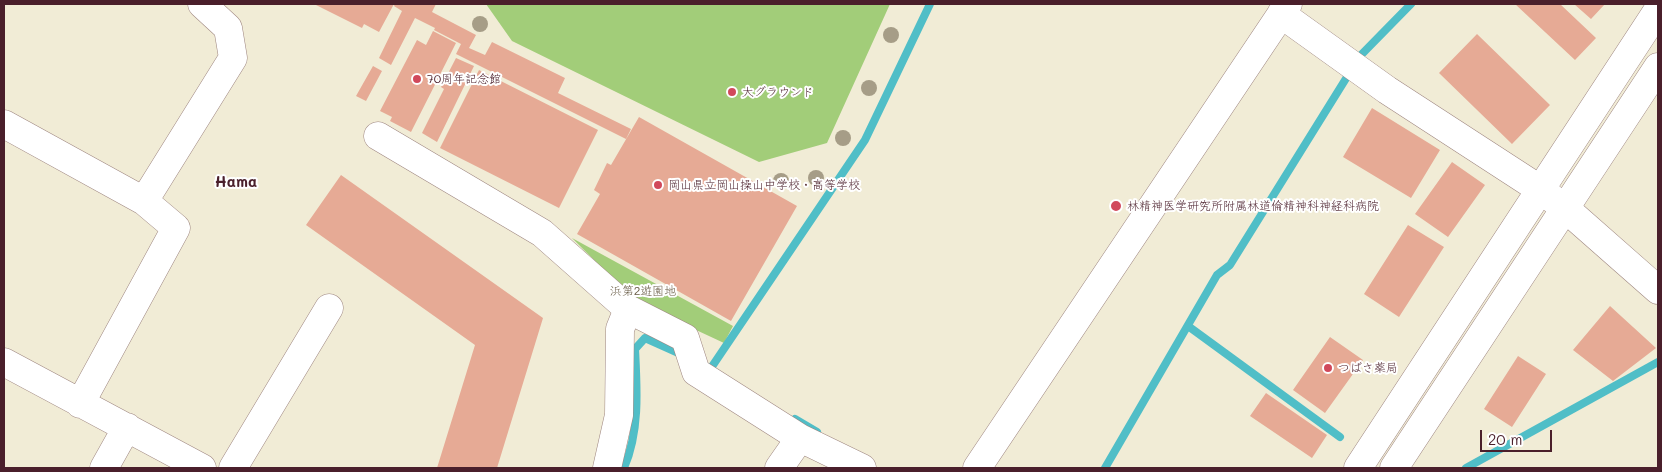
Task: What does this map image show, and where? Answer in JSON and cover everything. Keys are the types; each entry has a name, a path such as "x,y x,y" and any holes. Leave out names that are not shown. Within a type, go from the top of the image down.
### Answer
{"street":[{"path":"144,201 232,58 228,28 202,4"},
{"path":"977,468 1285,9 1353,65 1541,190 1566,209 1658,290"},
{"path":"1358,468 1658,10"},
{"path":"1394,468 1658,67"},
{"path":"4,124 144,201 176,228 80,404"},
{"path":"378,136 542,233 628,309 685,338 696,372 800,438 862,468"},
{"path":"233,468 329,308"},
{"path":"607,468 619,415 620,329 628,309"},
{"path":"4,362 202,468"},
{"path":"104,468 127,427"},
{"path":"779,468 800,438"}],"green space":[{"name":"大グラウンド","path":"486,4 890,4 827,143 759,162 512,41"},
{"name":"浜第2遊園地","path":"572,238 733,326 724,343 636,302"}],"building":[{"path":"314,4 394,4 379,32 364,24 362,28"},
{"path":"395,4 436,4 432,12 476,35 469,48 485,55 492,42 565,78 558,93 631,129 626,139 456,54 461,44 415,18 391,65 379,58 402,11 394,6"},
{"path":"1515,4 1560,4 1596,38 1575,60"},
{"path":"1574,4 1605,4 1591,19"},
{"path":"433,31 456,43 411,132 390,121 392,117 380,111 417,40 426,45"},
{"path":"1477,34 1550,105 1512,144 1439,73"},
{"path":"456,58 474,66 437,142 422,133 444,89 441,87"},
{"path":"373,66 382,71 366,101 356,96"},
{"path":"479,70 598,130 559,208 440,148"},
{"path":"1372,108 1440,150 1411,198 1343,157"},
{"path":"639,117 797,206 731,321 577,234 600,194 594,190 607,163 611,165"},
{"path":"1452,162 1485,185 1448,237 1415,214"},
{"path":"341,175 543,318 497,468 437,468 475,345 306,225"},
{"path":"1408,225 1444,247 1399,317 1364,294"},
{"path":"1610,306 1656,348 1613,381 1573,350"},
{"path":"1330,337 1363,360 1325,413 1293,390"},
{"path":"1518,356 1546,374 1512,427 1484,409"},
{"path":"1266,393 1327,435 1312,458 1250,416"}],"waterway":[{"path":"711,368 865,140 930,4"},
{"path":"1105,468 1217,275 1230,265 1360,56 1411,4"},
{"path":"1188,326 1340,437"},
{"path":"624,468 633,439 635,424 637,394 635,349 645,338 683,355"},
{"path":"1466,468 1658,362"},
{"path":"795,419 817,432"}],"place":[{"name":"70周年記念館","path":"417,79"},
{"name":"大グラウンド","path":"732,92"},
{"name":"岡山県立岡山操山中学校・高等学校","path":"658,185"},
{"name":"林精神医学研究所附属林道倫精神科神経科病院","path":"1116,206"},
{"name":"つばさ薬局","path":"1328,368"}],"district":[{"name":"Hama","path":"236,182"}]}
